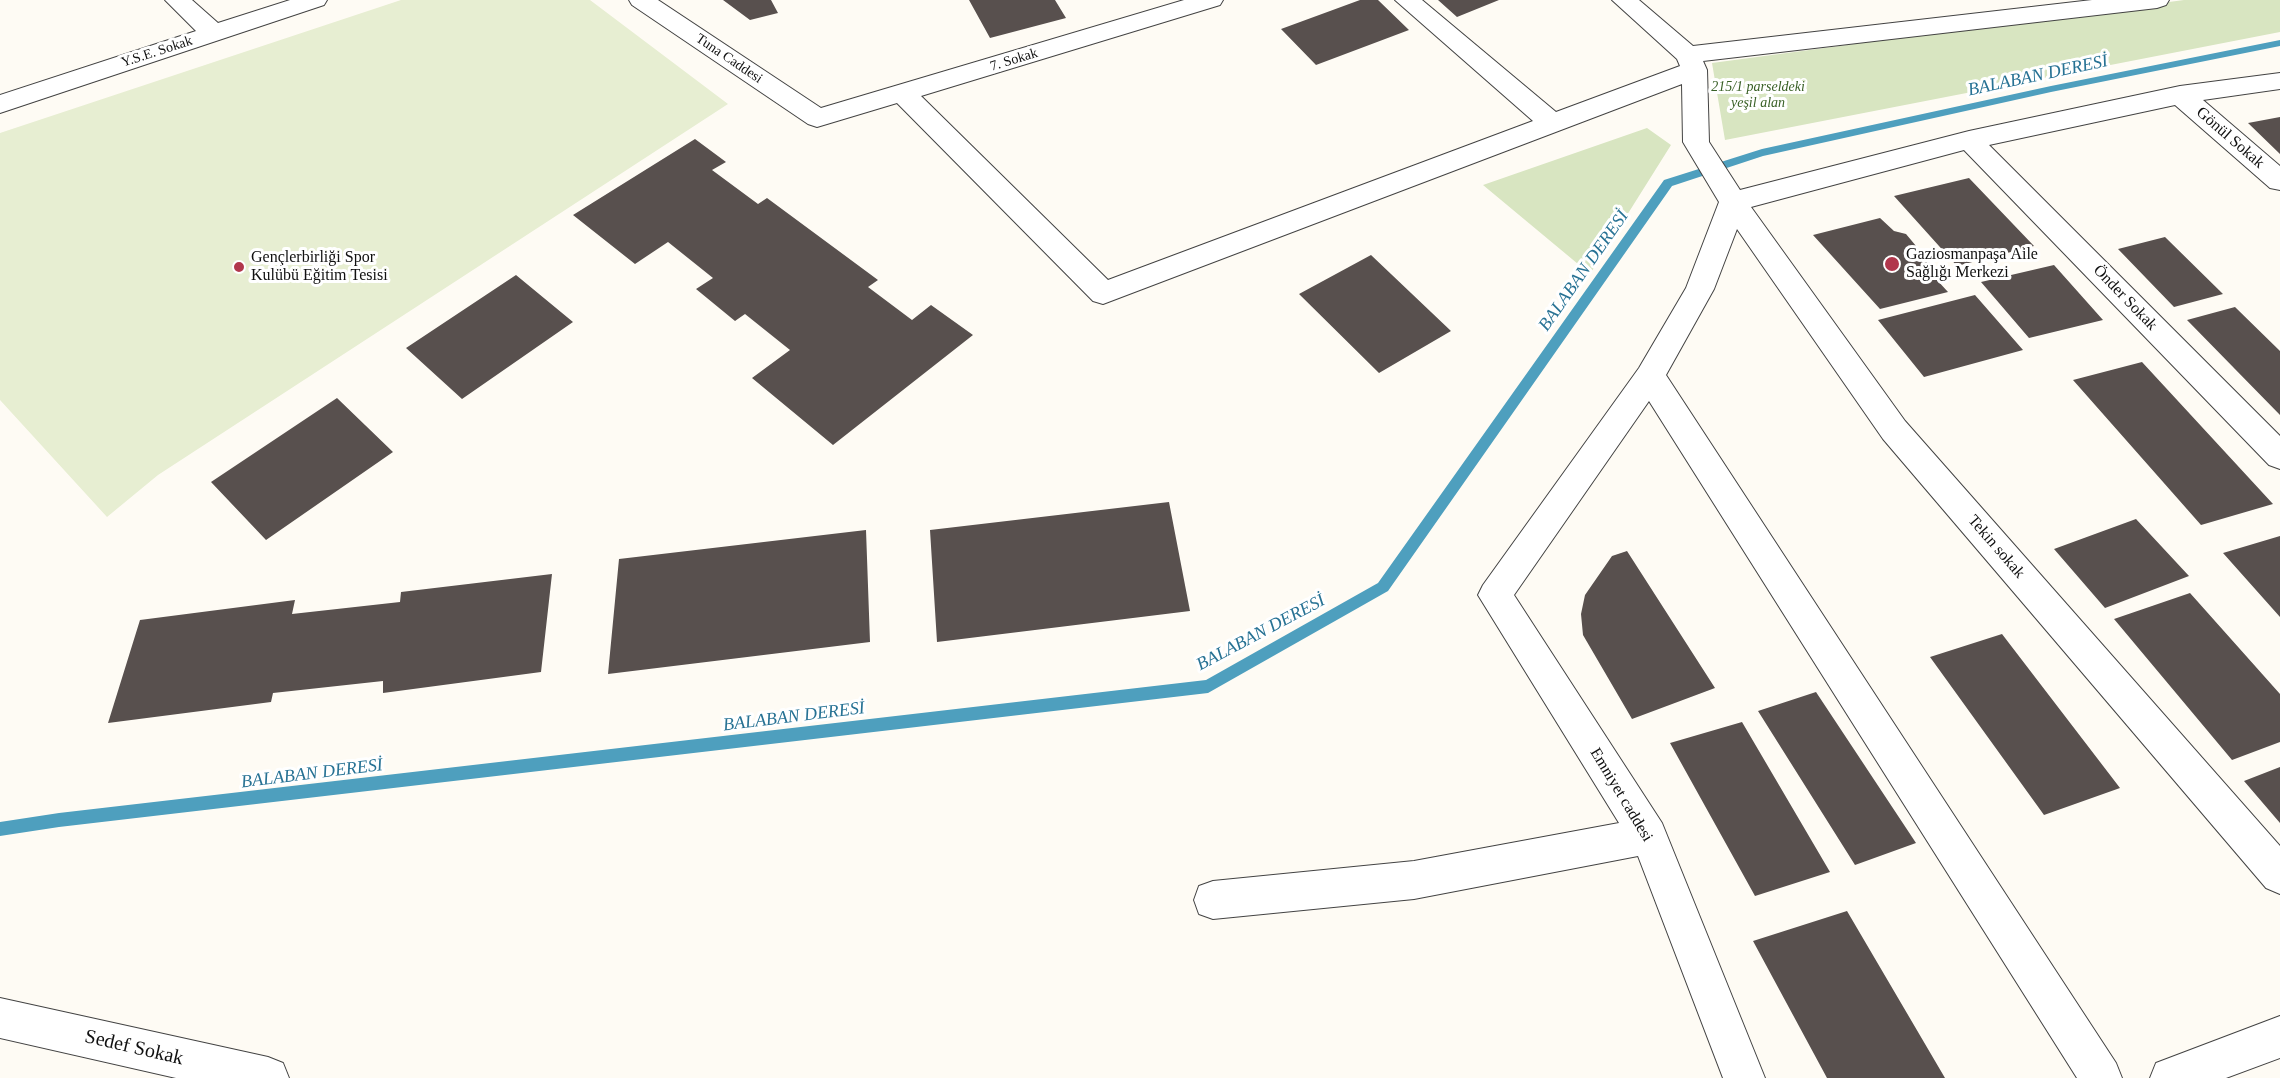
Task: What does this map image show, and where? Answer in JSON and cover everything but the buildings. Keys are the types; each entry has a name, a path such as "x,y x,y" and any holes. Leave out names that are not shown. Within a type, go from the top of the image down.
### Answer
{"street":[{"path":"177,0 214,33"},
{"name":"Y.S.E. Sokak","path":"0,104 315,0"},
{"name":"Tuna Caddesi","path":"641,0 817,118"},
{"name":"7. Sokak","path":"817,118 1211,0"},
{"path":"1407,0 1552,123"},
{"path":"1624,0 1691,63"},
{"path":"1969,0 1996,21"},
{"path":"903,93 1103,293 1552,123 1691,63 2157,0"},
{"name":"Tekin sokak","path":"1691,63 1696,142 1733,202 1894,430 2280,875"},
{"path":"2101,1078 1650,376 1700,289 1733,202 1970,140 2180,94 2280,81"},
{"name":"Gönül Sokak","path":"2180,94 2280,182"},
{"name":"Önder Sokak","path":"1970,140 2280,456"},
{"name":"Emniyet caddesi","path":"1650,376 1495,595 1648,837 1743,1078"},
{"path":"1213,900 1414,880 1648,837"},
{"name":"Sedef Sokak","path":"0,1018 268,1078"},
{"path":"2171,1078 2280,1037"}],"green space":[{"name":"Gençlerbirliği Spor Kulübü Eğitim Tesisi","path":"401,0 590,0 728,104 158,475 107,517 0,400 0,133"},
{"name":"215/1 parseldeki yeşil alan","path":"2184,0 2280,0 2280,32 1725,140 1712,63"},
{"path":"1647,128 1671,145 1590,274 1483,185"}],"waterway":[{"name":"BALABAN DERESİ","path":"0,829 59,820 1208,686 1383,587 1668,183 1762,153 2051,89 2280,43"}],"place":[{"name":"Gaziosmanpaşa Aile Sağlığı Merkezi","path":"1892,264"},
{"name":"Gençlerbirliği Spor Kulübü Eğitim Tesisi","path":"239,267"}]}
